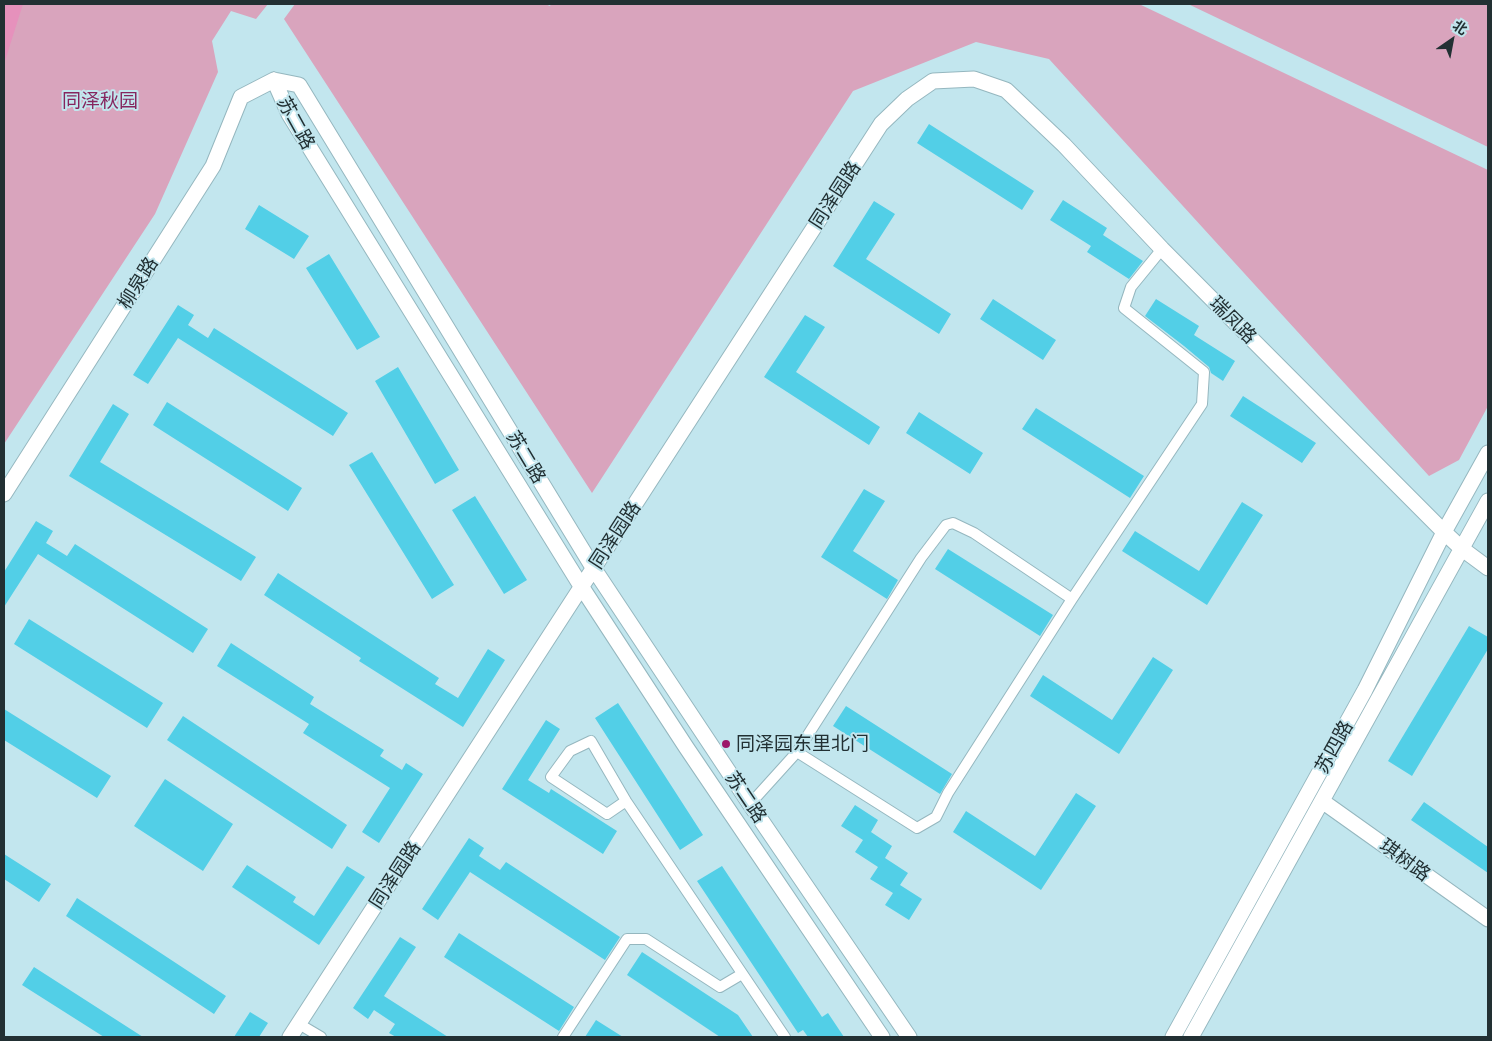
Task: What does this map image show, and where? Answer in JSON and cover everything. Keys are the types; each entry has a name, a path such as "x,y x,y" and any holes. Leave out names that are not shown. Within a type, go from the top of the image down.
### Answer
{"street":[{"name":"瑞凤路","path":"974,78 1006,90 1064,145 1162,249 1444,532 1461,548 1488,568"},
{"name":"同泽园路","path":"290,1037 881,124 907,99 933,82 974,78"},
{"name":"苏二路","path":"274,80 299,85 594,568 750,804 909,1037"},
{"name":"苏二路","path":"274,80 289,114 581,586 686,747 882,1037"},
{"name":"柳泉路","path":"4,494 213,166 241,96 274,80"},
{"path":"797,752 917,828 936,817 948,793 1072,599 1202,404 1204,372 1124,308 1131,287 1162,249"},
{"name":"苏四路","path":"1174,1037 1365,690 1444,532 1488,453"},
{"name":"苏四路","path":"1191,1037 1488,501"},
{"path":"750,804 797,752 921,558 946,525 953,523 974,533 1072,599"},
{"path":"626,802 607,814 551,777 570,751 591,741 626,802 785,1037"},
{"name":"琪树路","path":"1322,801 1488,919"},
{"path":"563,1037 627,938 646,939 720,987 742,974"},
{"path":"299,1024 321,1037"}],"green space":[{"name":"同泽秋园","path":"4,4 268,4 256,19 231,11 212,41 218,72 155,214 4,444"},
{"path":"295,4 545,4 550,6 551,4 1139,4 1488,170 1488,406 1459,460 1429,476 1049,59 976,42 853,91 592,493 284,19"},
{"path":"1188,4 1488,4 1488,147"}],"shaded area":[{"path":"4,4 23,4 4,64"}],"building":[{"path":"929,124 1034,191 1022,210 917,143"},
{"path":"1063,200 1107,228 1103,235 1143,261 1129,279 1087,252 1091,246 1050,220"},
{"path":"874,201 895,214 866,259 951,314 939,334 833,266"},
{"path":"259,205 309,236 294,259 245,229"},
{"path":"329,254 380,337 357,350 306,268"},
{"path":"993,299 1056,340 1043,360 980,319"},
{"path":"1156,299 1199,326 1194,335 1235,361 1223,381 1211,373 1209,367 1184,346 1145,316"},
{"path":"178,305 194,315 188,325 208,338 214,328 348,413 333,436 178,338 148,384 133,375"},
{"path":"805,315 825,327 796,372 880,427 869,445 764,377"},
{"path":"398,367 459,470 435,484 375,381"},
{"path":"1243,396 1316,443 1302,463 1230,416"},
{"path":"167,402 302,488 288,511 153,425"},
{"path":"113,404 129,414 100,462 256,557 241,581 69,476"},
{"path":"1036,408 1144,476 1130,498 1022,429"},
{"path":"919,412 983,453 970,474 906,433"},
{"path":"372,452 454,585 432,599 349,465"},
{"path":"864,489 885,501 853,551 898,580 887,599 821,557"},
{"path":"475,496 527,580 504,594 452,510"},
{"path":"1242,502 1263,515 1207,605 1122,551 1135,531 1199,571"},
{"path":"36,521 53,531 46,543 67,556 75,544 208,629 193,653 38,554 4,607 4,572"},
{"path":"948,549 1053,615 1040,636 935,569"},
{"path":"278,573 439,678 435,684 458,698 488,649 505,660 463,727 359,661 361,658 264,595"},
{"path":"29,619 163,703 147,728 14,644"},
{"path":"1469,626 1488,637 1488,649 1412,776 1388,761"},
{"path":"231,643 314,697 310,704 384,750 380,756 402,770 406,763 423,774 379,843 362,832 390,788 303,733 309,724 217,666"},
{"path":"1153,657 1173,670 1119,754 1030,696 1043,675 1112,720"},
{"path":"618,703 703,835 680,850 595,718"},
{"path":"846,706 952,774 940,794 833,726"},
{"path":"4,709 111,776 97,798 4,740"},
{"path":"183,716 347,825 332,849 167,740"},
{"path":"546,720 560,729 528,780 549,793 551,789 617,831 603,854 502,789"},
{"path":"165,779 233,824 203,871 134,826"},
{"path":"1076,793 1096,806 1041,890 953,832 966,811 1035,856"},
{"path":"1424,802 1488,847 1488,873 1411,820"},
{"path":"855,805 878,820 871,832 892,846 885,858 908,873 900,885 922,899 909,920 885,905 893,893 870,879 878,867 855,852 863,840 841,826"},
{"path":"469,838 484,848 479,856 500,870 506,862 620,937 605,960 470,872 438,920 422,909"},
{"path":"4,854 51,884 39,902 4,879"},
{"path":"247,865 296,897 293,902 314,916 347,866 365,877 319,945 232,887"},
{"path":"722,866 822,1017 828,1013 844,1037 808,1037 803,1030 798,1033 697,881"},
{"path":"77,898 226,996 214,1014 66,916"},
{"path":"459,933 574,1007 559,1031 444,957"},
{"path":"400,937 416,947 384,996 448,1037 396,1037 389,1033 395,1024 374,1010 368,1019 353,1008"},
{"path":"642,952 738,1015 753,1037 720,1037 627,975"},
{"path":"34,967 143,1037 104,1037 22,985"},
{"path":"250,1012 268,1023 259,1037 234,1037"},
{"path":"596,1020 623,1037 585,1037"}],"place":[{"name":"同泽园东里北门","path":"726,744"}]}
